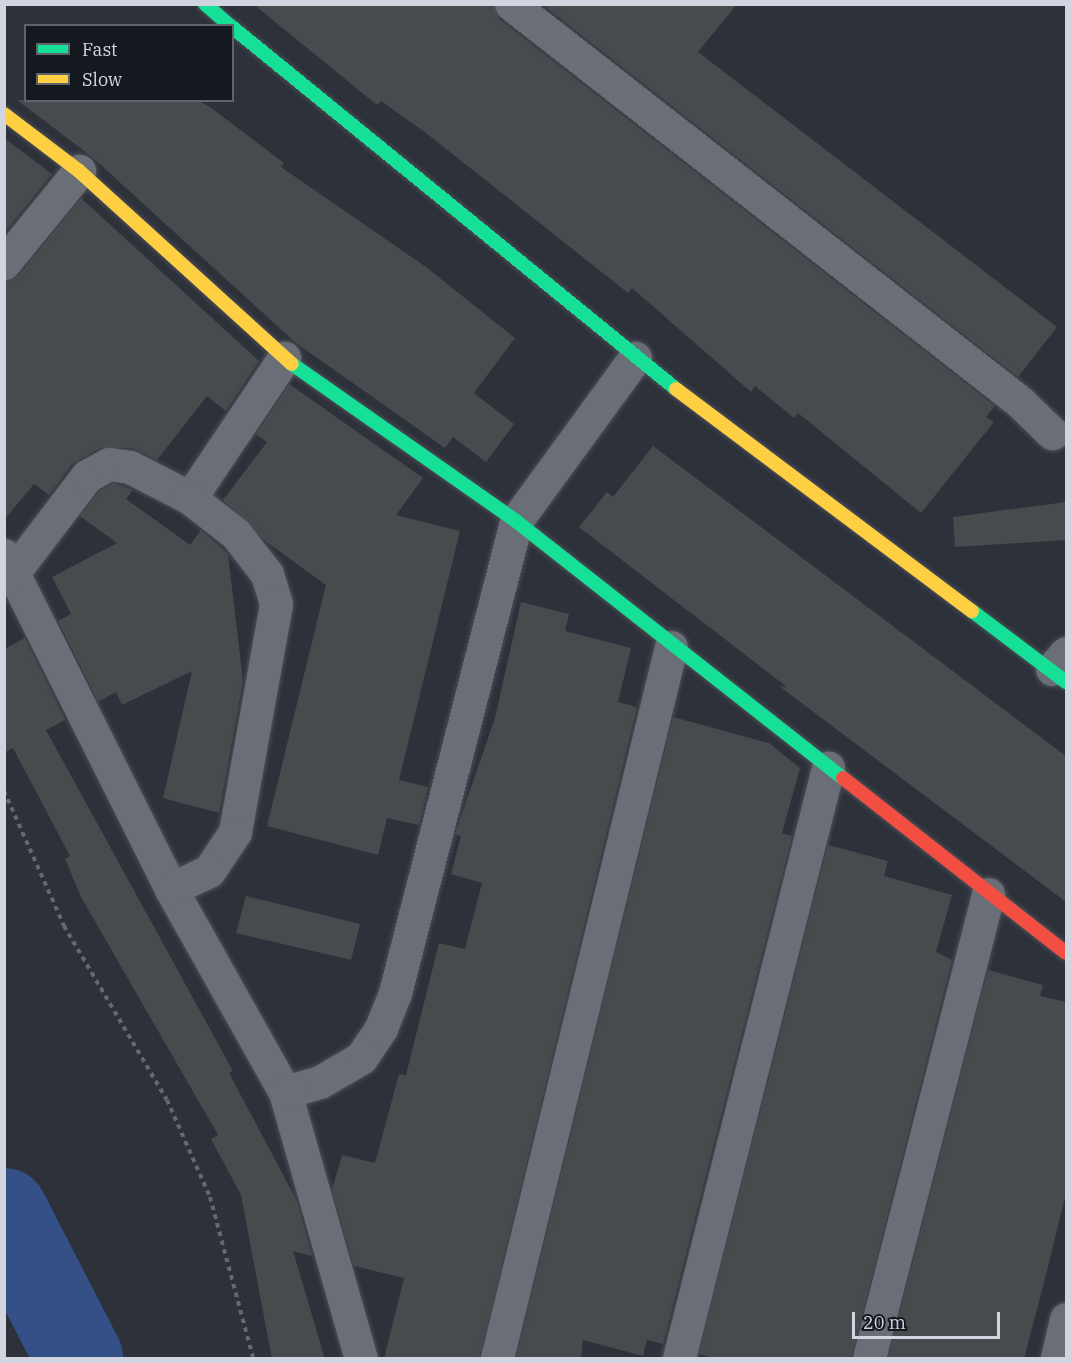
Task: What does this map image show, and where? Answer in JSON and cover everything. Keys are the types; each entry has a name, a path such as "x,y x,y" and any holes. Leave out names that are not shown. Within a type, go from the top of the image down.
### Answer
{"street":[{"path":"205,4 229,24"},
{"path":"511,4 1020,402 1052,433"},
{"path":"234,28 635,358 1062,668"},
{"path":"4,114 79,171 284,358 516,521 671,647 1066,953"},
{"path":"4,263 79,171"},
{"path":"190,498 284,358"},
{"path":"285,1092 320,1082 361,1058 381,1028 395,993 516,521 635,358"},
{"path":"171,889 209,871 235,832 276,604 267,574 236,534 190,498 130,467 109,464 87,476 9,564 171,889 285,1092 361,1359"},
{"path":"497,1359 671,647"},
{"path":"679,1359 828,768"},
{"path":"869,1359 988,894"},
{"path":"1057,1359 1066,1320"}],"path":[{"path":"4,791 64,926 167,1100 210,1197 253,1359"}],"building":[{"path":"253,4 493,4 499,19 995,406 986,417 994,422 921,513 798,413 794,418 755,386 751,392 632,288 628,293 426,133 381,101 377,105"},
{"path":"542,4 737,4 698,52 1057,327 1018,377"},
{"path":"17,100 24,100 24,102 201,102 210,107 284,163 281,167 426,267 515,338 474,393 514,424 486,462 453,437 445,448 296,343 92,157"},
{"path":"4,138 52,174 4,233"},
{"path":"81,198 259,361 226,411 207,396 157,460 133,448 100,448 72,464 49,495 34,484 4,520 4,281 19,275"},
{"path":"289,384 423,478 396,515 460,531 399,780 428,787 419,825 387,818 378,855 267,826 326,585 264,540 223,500 267,442 256,434"},
{"path":"653,446 1066,756 1066,902 779,686 787,687 579,527 607,492 613,497"},
{"path":"113,483 133,490 126,499 190,545 201,530 228,554 243,681 219,813 163,798 192,671 122,705 116,692 98,702 58,621 71,614 52,577 117,543 80,516 99,491"},
{"path":"1066,502 1066,540 955,547 953,517"},
{"path":"521,602 569,614 565,631 631,648 618,702 637,707 479,1359 384,1359 404,1278 354,1266 332,1190 342,1155 375,1163 399,1074 406,1075 439,943 465,949 482,883 451,874 461,836 455,834 495,718"},
{"path":"25,638 65,720 46,730 233,1071 229,1073 297,1201 312,1256 293,1251 325,1359 272,1359 241,1195 211,1139 218,1135 81,897 65,859 70,856 13,748 4,753 4,649"},
{"path":"673,717 769,743 800,768 782,833 792,836 663,1344 647,1340 643,1356 583,1340 581,1359 516,1359"},
{"path":"828,845 888,861 884,876 952,895 936,952 952,960 851,1359 717,1359 699,1354"},
{"path":"246,896 360,924 351,960 236,933"},
{"path":"988,970 1043,985 1040,996 1066,1002 1066,1193 1048,1267 1024,1359 888,1359"}],"waterway":[{"path":"4,1212 79,1358"}],"traffic: fast":[{"path":"205,4 228,24"},
{"path":"234,29 676,389"},
{"path":"292,364 516,521 843,778"},
{"path":"972,611 1066,682"}],"traffic: slow":[{"path":"4,114 79,171 292,364"},
{"path":"676,389 972,611"}],"traffic: jam":[{"path":"843,778 1066,953"}]}
